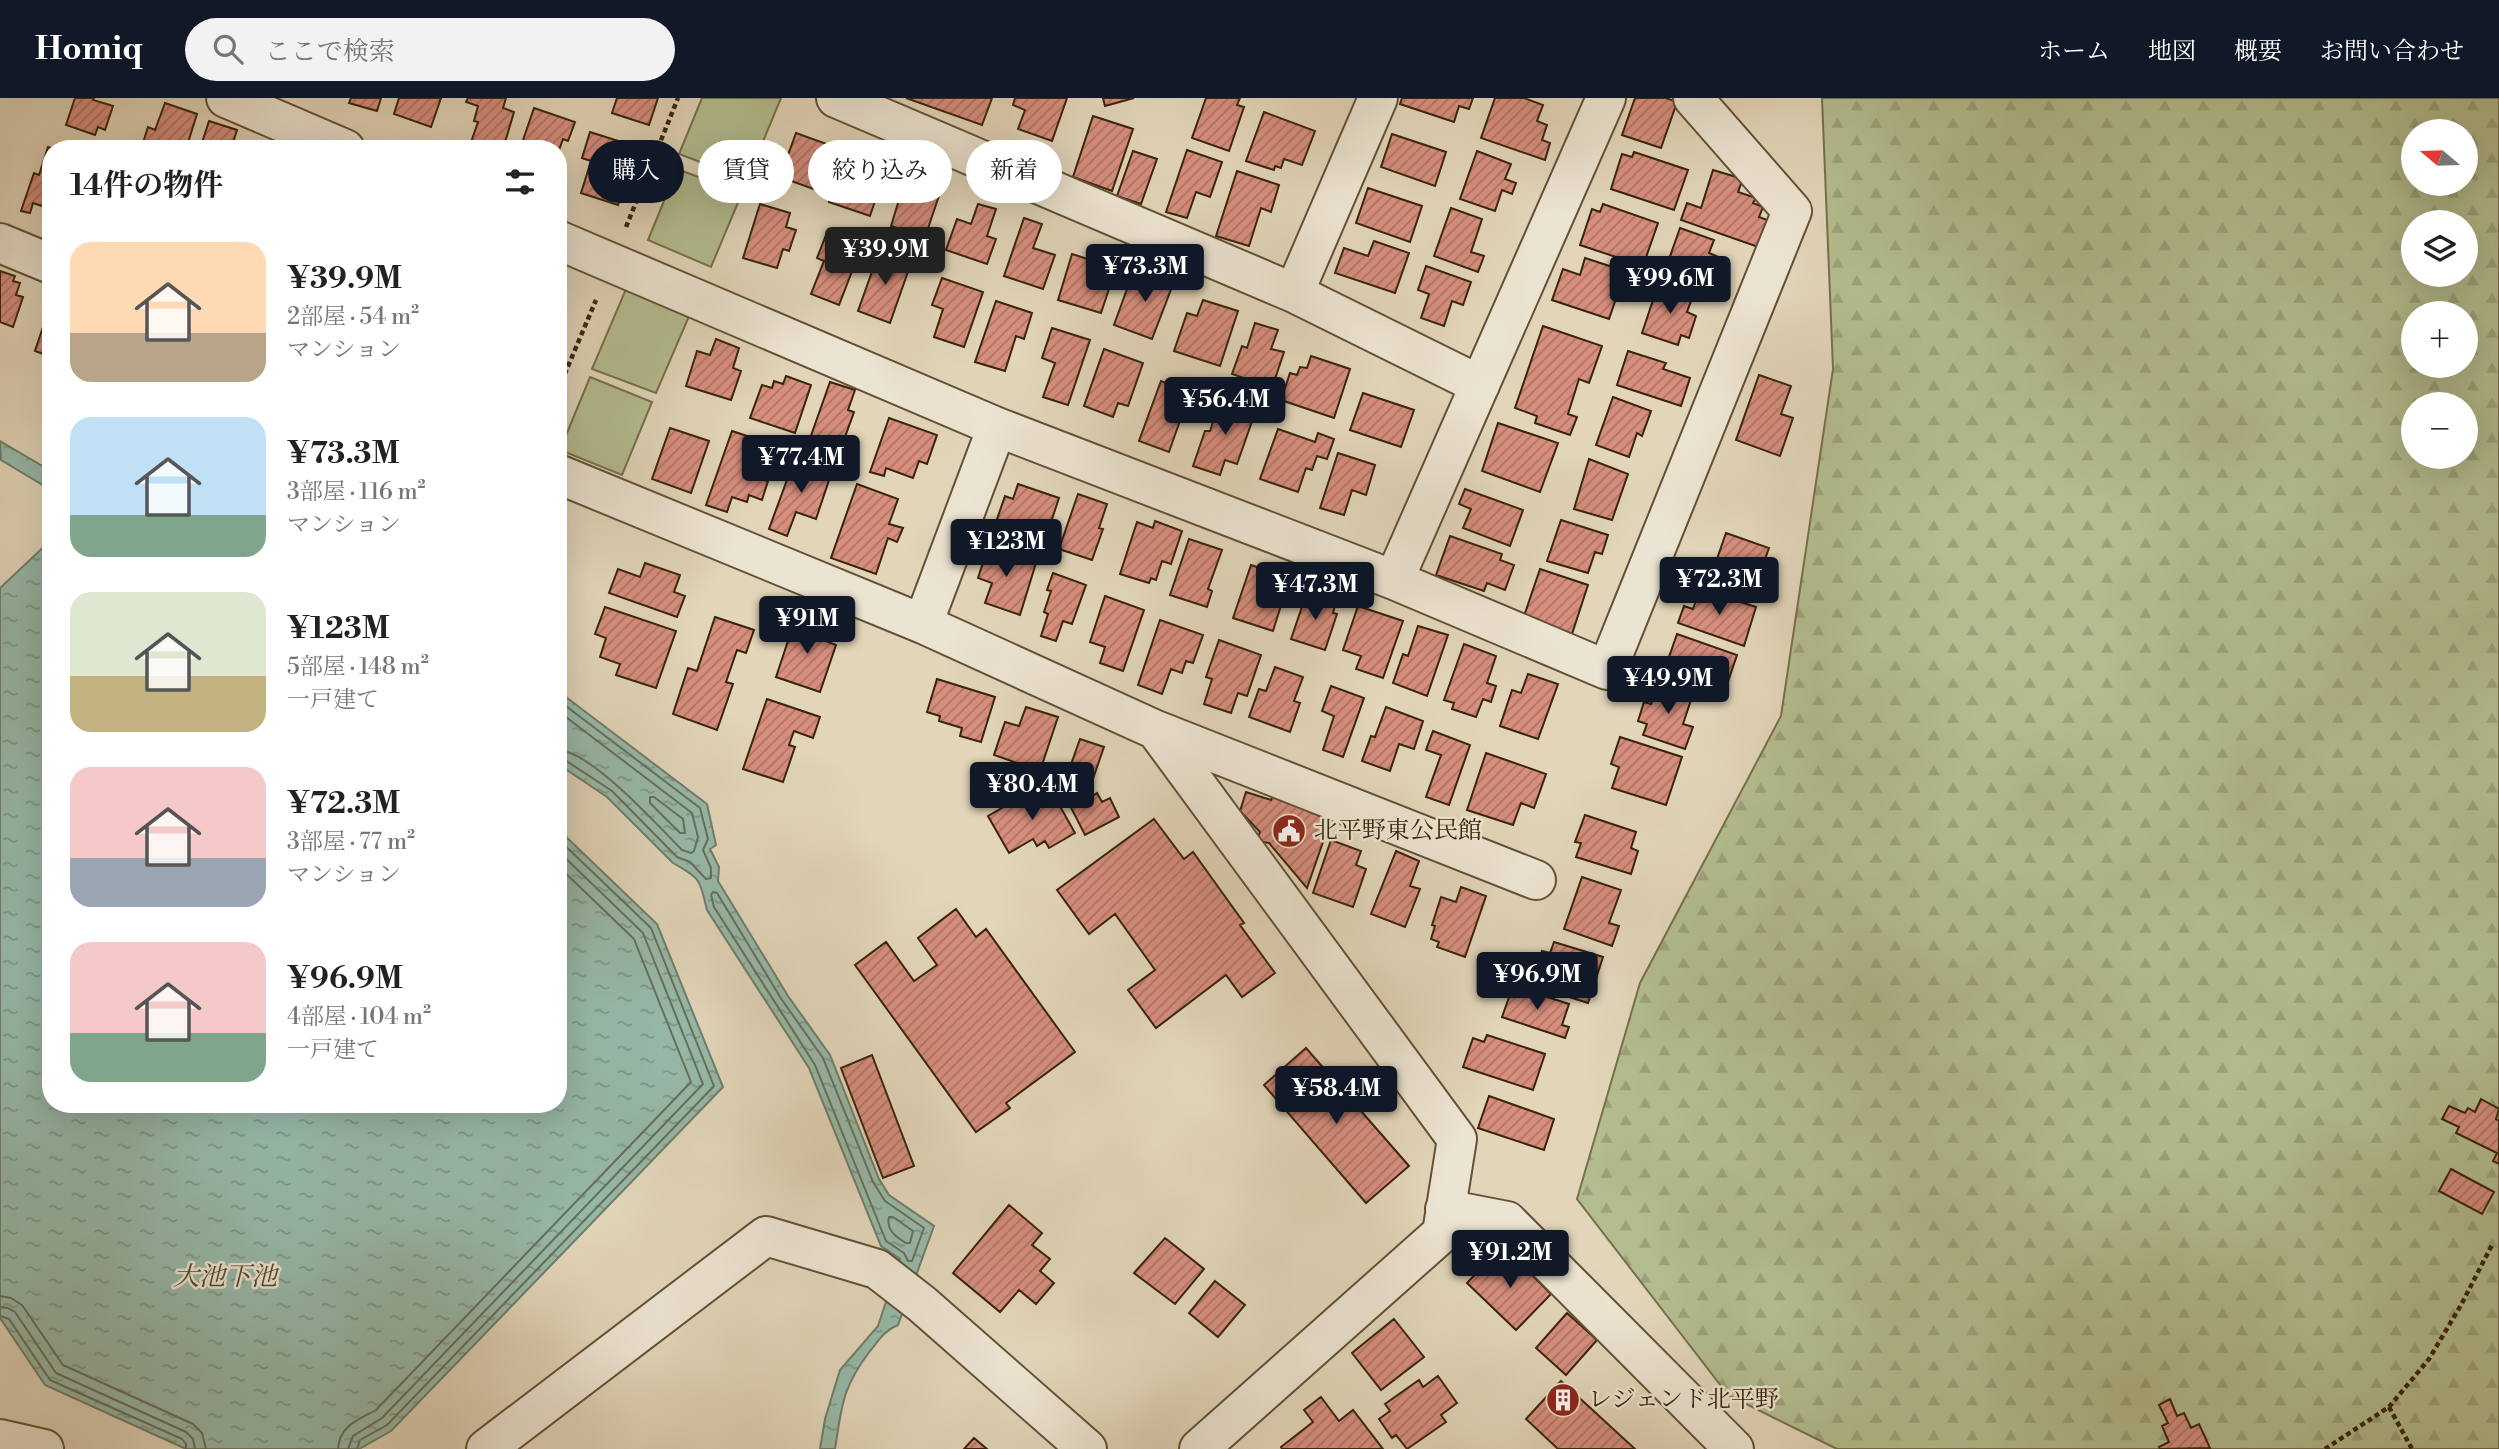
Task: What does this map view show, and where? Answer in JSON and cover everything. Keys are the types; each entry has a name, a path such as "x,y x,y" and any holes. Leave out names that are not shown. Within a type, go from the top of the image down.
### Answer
{"street":[{"path":"226,98 324,140"},
{"path":"836,98 1294,293 1480,385"},
{"path":"1294,293 1378,98"},
{"path":"1394,580 1606,98"},
{"path":"567,244 997,427 1394,580 1607,670 1792,211 1693,98"},
{"path":"0,243 42,260"},
{"path":"923,624 997,427"},
{"path":"567,478 923,624 1156,730 1536,880"},
{"path":"1156,730 1457,1139 1442,1233 1199,1449"},
{"path":"1446,1209 1507,1221 1734,1449"},
{"path":"486,1449 766,1236 877,1269 922,1304 1087,1449"},
{"path":"0,1439 44,1449"}],"path":[{"path":"2325,1449 2389,1407 2429,1359 2493,1243"},
{"path":"2389,1407 2412,1449"}],"green space":[{"path":"702,98 781,98 764,140 698,140 698,161 684,156 684,142"},
{"path":"1822,98 2499,98 2499,1449 1837,1449 1728,1395 1577,1199 1640,983 1781,716 1833,369"},
{"path":"684,172 698,177 698,203 738,203 711,267 648,240 663,203 684,203"},
{"path":"626,289 690,314 656,393 592,369"},
{"path":"590,377 652,402 622,475 567,453 567,433"}],"water":[{"path":"0,441 42,466 42,485 1,460"},
{"name":"大池下池","path":"42,548 42,1113 567,1113 567,838 657,924 723,1087 391,1431 359,1449 186,1449 45,1385 0,1318 0,588"},
{"path":"567,698 707,804 716,845 710,849 719,867 718,881 788,996 830,1055 879,1179 889,1195 934,1226 898,1325 876,1343 848,1387 835,1449 820,1449 825,1419 840,1370 878,1326 900,1259 881,1246 809,1068 707,910 698,880 673,863 607,797 567,770"}],"building":[{"path":"75,98 94,98 93,100 113,106 105,130 98,127 95,135 66,125"},
{"path":"351,98 381,98 377,111 349,103"},
{"path":"399,98 441,98 431,127 394,114"},
{"path":"468,98 506,98 503,108 514,112 506,140 472,140 478,122 474,121 478,106 466,102"},
{"path":"617,98 658,98 649,125 612,113"},
{"path":"906,98 992,98 982,125"},
{"path":"1015,98 1067,98 1052,140 1018,129 1025,110 1013,105"},
{"path":"1103,98 1134,98 1105,106"},
{"path":"1206,98 1240,98 1237,105 1244,107 1229,151 1192,138"},
{"path":"1402,98 1473,98 1469,109 1459,106 1454,122 1400,104"},
{"path":"1495,98 1524,98 1543,105 1537,121 1547,125 1542,140 1550,143 1545,160 1481,138"},
{"path":"1635,98 1666,98 1677,102 1661,148 1622,135"},
{"path":"165,103 197,114 189,140 144,140 148,127 155,130"},
{"path":"534,108 575,122 568,141 523,140"},
{"path":"1264,112 1315,131 1302,165 1284,159 1281,168 1275,166 1274,170 1246,161"},
{"path":"1093,116 1133,129 1112,191 1073,177"},
{"path":"209,121 237,130 234,140 203,140"},
{"path":"590,132 615,140 588,140 588,160 582,158"},
{"path":"796,133 816,140 808,140 808,187 794,182 793,140"},
{"path":"1392,134 1446,152 1435,186 1381,167"},
{"path":"1187,150 1222,162 1210,197 1196,192 1187,218 1166,212"},
{"path":"1133,151 1157,159 1141,204 1117,196"},
{"path":"1477,151 1511,164 1505,179 1516,183 1512,194 1502,190 1495,211 1460,199"},
{"path":"1634,152 1688,170 1674,210 1611,189 1622,154 1632,157"},
{"path":"42,166 42,206 33,203 30,213 21,211 34,173 39,175"},
{"path":"1713,170 1743,179 1738,192 1756,198 1753,203 1763,207 1759,217 1770,221 1761,248 1681,220 1687,203 1701,208"},
{"path":"588,171 588,195 581,193"},
{"path":"1237,171 1279,185 1271,212 1261,208 1249,246 1216,236"},
{"path":"1368,188 1422,206 1410,242 1356,223"},
{"path":"832,203 874,203 870,216"},
{"path":"898,203 937,203 925,237 891,226"},
{"path":"760,204 790,213 786,227 796,230 789,251 783,249 777,268 743,258"},
{"path":"978,204 996,209 987,236 996,239 987,264 946,250 957,219 971,224"},
{"path":"1603,204 1658,223 1643,266 1580,245 1592,209 1600,212"},
{"path":"1451,208 1482,219 1471,252 1484,256 1478,272 1434,256"},
{"path":"1024,218 1042,224 1033,248 1055,255 1043,289 1004,276"},
{"path":"1680,228 1714,240 1709,253 1721,258 1709,295 1662,279"},
{"path":"828,230 863,243 839,305 811,294 824,261 817,258"},
{"path":"1374,241 1409,253 1395,293 1335,273 1344,248 1368,256"},
{"path":"879,252 911,263 890,323 858,311"},
{"path":"1072,254 1116,268 1101,313 1058,300"},
{"path":"1585,258 1634,274 1627,293 1619,290 1609,319 1552,300 1563,269 1580,275"},
{"path":"1426,266 1471,282 1463,305 1452,301 1444,326 1421,318 1429,294 1418,290"},
{"path":"1146,269 1175,279 1152,339 1114,325 1131,278 1141,282"},
{"path":"0,271 15,276 13,281 20,283 16,295 23,297 13,327 0,322"},
{"path":"942,278 983,292 964,347 934,337 943,309 932,305"},
{"path":"1658,285 1693,296 1687,312 1696,316 1689,338 1681,335 1678,345 1642,333"},
{"path":"1203,300 1238,311 1220,366 1174,351 1187,313 1197,316"},
{"path":"996,301 1032,313 1024,339 1016,336 1005,371 975,362"},
{"path":"1255,323 1278,330 1271,349 1284,352 1272,388 1232,374 1242,346 1247,348"},
{"path":"1543,326 1602,346 1589,383 1579,379 1568,414 1577,417 1570,435 1535,423 1537,416 1515,408"},
{"path":"1052,328 1090,340 1068,405 1043,397 1055,363 1042,358"},
{"path":"42,330 42,354 35,351"},
{"path":"716,339 739,348 733,368 741,371 731,400 686,386 697,351 710,355"},
{"path":"1104,349 1143,363 1128,406 1118,403 1113,417 1084,406"},
{"path":"1628,351 1666,363 1663,369 1690,378 1681,406 1617,385"},
{"path":"1311,356 1350,369 1334,418 1281,400 1290,373 1297,375 1300,367 1307,368"},
{"path":"1759,375 1791,386 1781,414 1793,418 1780,456 1736,440"},
{"path":"786,376 811,385 795,433 750,418 762,385 772,388 774,381 783,384"},
{"path":"1161,381 1190,392 1169,452 1139,441"},
{"path":"830,382 855,390 848,410 854,412 845,437 856,441 850,458 808,444"},
{"path":"1363,393 1414,410 1401,447 1350,430"},
{"path":"1613,397 1651,411 1642,436 1637,433 1629,457 1596,445"},
{"path":"1221,398 1256,410 1237,464 1225,460 1220,475 1193,466 1205,431 1210,431"},
{"path":"889,418 937,435 927,464 919,461 913,478 886,468 884,476 870,472"},
{"path":"1498,423 1558,443 1540,492 1482,471"},
{"path":"670,428 709,441 691,493 652,479"},
{"path":"1278,429 1315,442 1318,433 1334,439 1327,459 1317,456 1312,470 1306,468 1298,492 1260,479"},
{"path":"732,431 774,445 763,480 768,481 762,500 749,495 747,502 732,497 727,512 706,505"},
{"path":"1338,453 1375,465 1366,495 1352,490 1344,515 1320,508"},
{"path":"795,458 832,471 816,519 796,512 787,536 769,529"},
{"path":"1589,459 1628,474 1612,520 1574,509"},
{"path":"857,484 898,499 889,524 903,528 897,542 888,538 876,574 831,558"},
{"path":"1018,484 1059,498 1047,534 1040,531 1040,536 996,522 1005,496 1013,499"},
{"path":"1465,489 1523,510 1510,546 1463,528 1471,509 1459,504"},
{"path":"1078,494 1107,504 1099,528 1103,529 1092,560 1059,549"},
{"path":"1561,520 1608,535 1602,554 1595,552 1588,573 1547,561"},
{"path":"1155,521 1182,531 1171,564 1162,561 1156,580 1151,578 1149,583 1120,574 1137,522 1153,528"},
{"path":"1726,533 1769,548 1761,570 1769,573 1762,593 1711,576"},
{"path":"1450,536 1502,554 1500,560 1514,565 1505,590 1487,583 1484,591 1436,575"},
{"path":"1189,539 1222,550 1208,589 1212,591 1207,607 1170,595"},
{"path":"990,542 1001,546 999,552 1036,563 1020,615 985,603 992,583 978,578"},
{"path":"645,563 680,575 674,592 685,596 677,617 609,593 618,569 640,577"},
{"path":"1251,565 1281,575 1275,593 1284,596 1273,631 1233,618"},
{"path":"1540,569 1588,585 1572,634 1523,619"},
{"path":"1053,573 1086,585 1072,624 1063,621 1056,641 1041,636 1048,614 1044,612"},
{"path":"1700,589 1756,607 1744,646 1678,623 1684,606 1693,609"},
{"path":"1307,592 1336,602 1333,613 1337,614 1325,650 1291,639"},
{"path":"1105,596 1144,610 1123,671 1100,663 1105,647 1090,642"},
{"path":"1358,606 1403,621 1383,678 1356,669 1361,656 1343,650"},
{"path":"605,607 676,631 656,688 616,675 620,664 600,657 606,638 595,634"},
{"path":"715,617 754,630 746,653 737,650 726,682 733,684 717,730 673,714 688,668 697,671"},
{"path":"804,618 827,625 823,640 836,645 820,692 776,677 792,629 800,631"},
{"path":"1160,620 1203,635 1193,663 1186,661 1182,673 1171,669 1162,694 1138,685"},
{"path":"1418,626 1448,635 1427,696 1393,683 1403,654 1408,656"},
{"path":"1677,634 1737,655 1724,693 1676,676 1680,661 1669,657"},
{"path":"1219,640 1261,655 1247,696 1238,693 1231,713 1204,704 1212,679 1206,677"},
{"path":"1464,644 1496,656 1487,683 1496,686 1491,702 1483,699 1476,717 1452,709 1454,703 1444,700"},
{"path":"1275,667 1303,677 1294,701 1300,703 1290,732 1249,717 1259,689 1266,691"},
{"path":"1528,674 1558,684 1538,739 1500,726 1512,690 1521,693"},
{"path":"937,679 995,697 981,742 960,736 962,728 939,721 940,716 927,712"},
{"path":"1659,682 1693,694 1683,724 1693,727 1685,749 1643,735 1647,724 1638,721 1644,702 1651,704"},
{"path":"1331,686 1364,698 1343,757 1323,750 1334,716 1322,711"},
{"path":"767,699 820,717 813,738 794,731 789,745 795,747 783,782 743,769"},
{"path":"1026,707 1058,717 1040,771 994,755 1005,722 1019,726"},
{"path":"1386,707 1423,721 1414,749 1399,744 1390,771 1362,761 1371,736 1375,737"},
{"path":"1433,731 1470,745 1449,805 1426,797 1441,755 1426,750"},
{"path":"1620,737 1682,757 1666,805 1612,788 1619,767 1611,764"},
{"path":"1080,739 1104,747 1088,793 1091,797 1097,793 1102,802 1110,798 1119,817 1085,835 1062,790"},
{"path":"1486,753 1546,774 1534,808 1521,803 1513,825 1467,810"},
{"path":"1033,790 1037,800 1052,792 1075,833 1049,848 1045,841 1037,846 1033,839 1009,853 988,816"},
{"path":"1275,790 1334,810 1307,888 1269,843 1256,841 1260,832 1240,811 1246,792 1271,800"},
{"path":"1585,815 1636,832 1631,848 1638,851 1631,874 1576,857 1581,843 1575,842"},
{"path":"1154,819 1184,859 1193,852 1244,923 1240,925 1275,973 1242,997 1226,975 1156,1028 1128,990 1155,970 1115,914 1089,934 1057,890"},
{"path":"1331,840 1361,851 1356,865 1366,869 1353,907 1313,893"},
{"path":"1396,851 1419,861 1410,886 1420,889 1405,927 1371,914"},
{"path":"1582,877 1621,890 1609,923 1619,926 1612,946 1564,929"},
{"path":"1461,887 1486,896 1465,957 1437,947 1439,942 1431,939 1435,926 1432,925 1441,897 1456,902"},
{"path":"956,909 976,937 986,929 1075,1052 1006,1103 1010,1108 976,1132 855,965 886,942 914,981 937,965 918,938"},
{"path":"1554,942 1603,957 1588,1003 1531,985 1542,951 1550,953"},
{"path":"1513,986 1569,1004 1562,1025 1569,1027 1565,1038 1502,1017"},
{"path":"1487,1035 1545,1054 1533,1090 1463,1067 1473,1038 1484,1042"},
{"path":"1306,1048 1409,1166 1366,1203 1264,1085"},
{"path":"872,1055 914,1166 883,1178 841,1068"},
{"path":"1489,1096 1554,1119 1544,1150 1478,1128"},
{"path":"2481,1099 2499,1109 2496,1119 2499,1121 2499,1164 2493,1161 2497,1153 2456,1133 2459,1127 2442,1119 2449,1106 2465,1113 2468,1108 2475,1112"},
{"path":"2451,1169 2494,1192 2482,1214 2439,1191"},
{"path":"1009,1205 1042,1233 1032,1245 1050,1259 1040,1271 1054,1283 1036,1304 1019,1290 1000,1312 953,1273"},
{"path":"1165,1238 1204,1269 1175,1304 1134,1273"},
{"path":"1511,1254 1551,1294 1516,1330 1467,1283 1489,1260 1500,1265"},
{"path":"1215,1281 1245,1305 1218,1337 1189,1313"},
{"path":"1567,1313 1597,1340 1566,1375 1536,1348"},
{"path":"1394,1319 1424,1357 1381,1390 1352,1353"},
{"path":"1438,1376 1457,1403 1441,1415 1446,1422 1407,1449 1396,1435 1392,1438 1379,1419 1390,1411 1385,1404 1419,1380 1423,1387"},
{"name":"レジェンド北平野","path":"1561,1381 1635,1449 1558,1449 1526,1419"},
{"path":"1321,1397 1339,1421 1353,1410 1383,1449 1282,1449 1281,1447 1313,1422 1304,1410"},
{"path":"2170,1399 2177,1416 2184,1413 2191,1428 2199,1424 2210,1448 2160,1449 2159,1447 2169,1442 2162,1426 2168,1423 2159,1405"},
{"path":"974,1438 987,1449 964,1449"}],"place":[{"name":"北平野東公民館","path":"1289,831"},
{"name":"レジェンド北平野","path":"1563,1400"}]}
